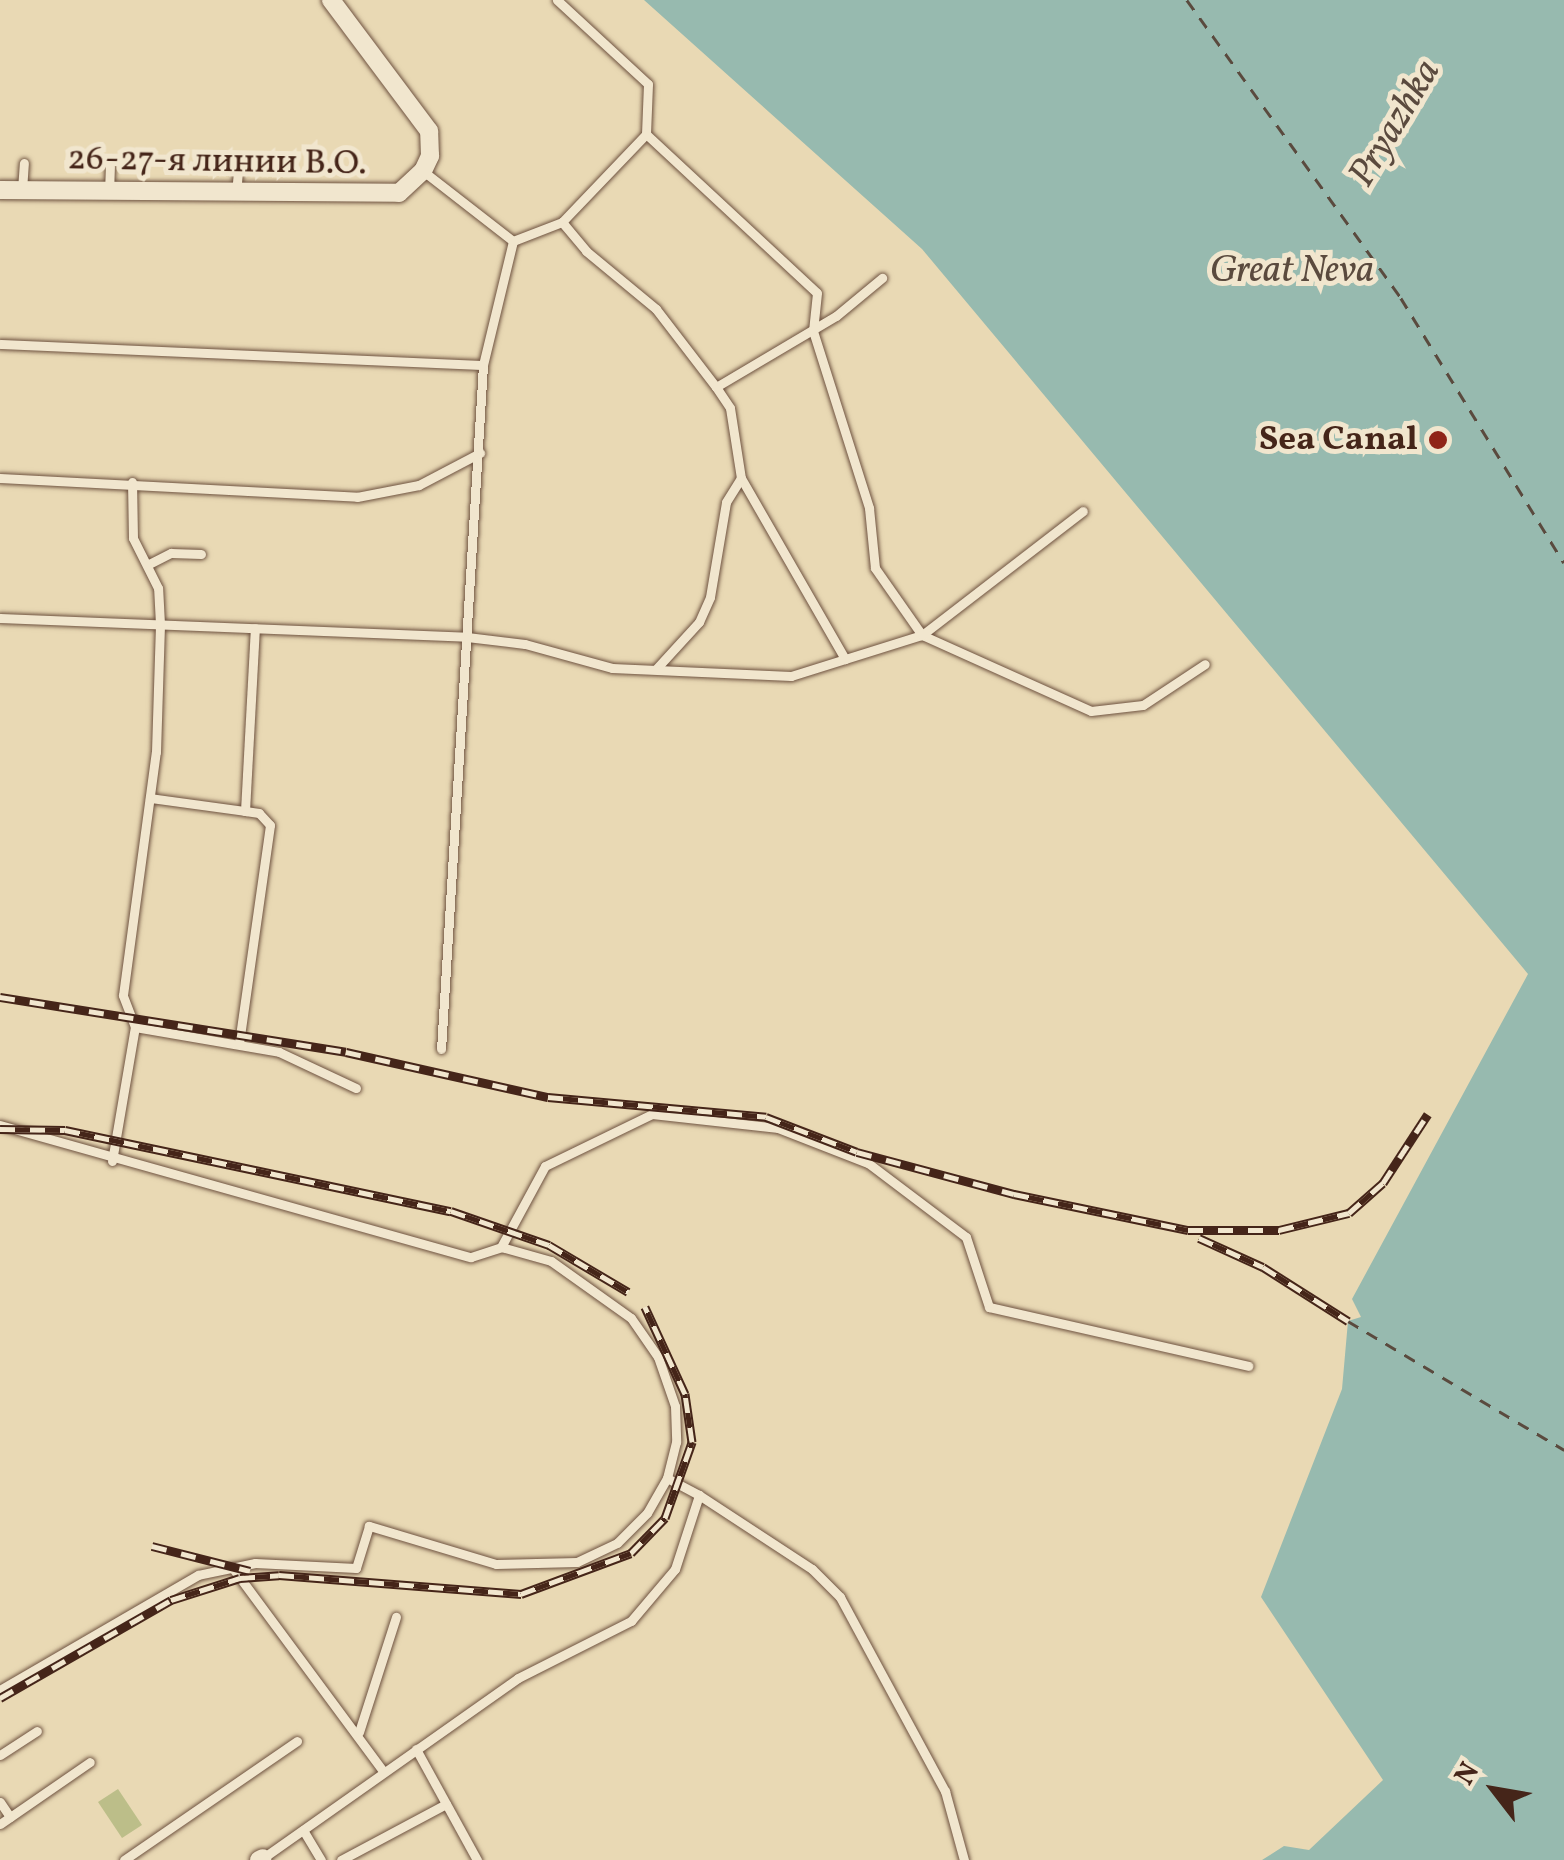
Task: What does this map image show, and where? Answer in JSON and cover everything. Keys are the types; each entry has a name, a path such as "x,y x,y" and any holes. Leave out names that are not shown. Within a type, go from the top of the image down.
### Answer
{"street":[{"path":"330,0 429,131 430,156 423,171"},
{"name":"26-27-я линии В.О.","path":"0,190 384,198 423,171"}],"lane":[{"path":"513,241 562,222 646,134 648,84 557,0"},
{"path":"646,134 818,293 813,331 870,508 874,568 922,635 1091,711 1143,705 1205,664"},
{"path":"22,190 24,163"},
{"path":"109,192 110,166"},
{"path":"423,171 513,241"},
{"path":"236,196 238,172"},
{"path":"562,222 586,251 656,309 730,408 741,478 846,659"},
{"path":"441,1049 483,366 513,241"},
{"path":"716,387 813,331 882,278"},
{"path":"0,344 483,366"},
{"path":"0,478 132,482 357,498 419,484 480,453"},
{"path":"655,670 699,622 710,597 726,502 741,478"},
{"path":"112,1161 135,1027 123,995 150,798 160,624 158,588 133,538 132,482"},
{"path":"0,618 467,637 612,668 791,676 922,635 1083,511"},
{"path":"146,565 171,553 201,554"},
{"path":"245,811 255,628"},
{"path":"150,798 259,813 270,825 239,1043"},
{"path":"135,1027 239,1043 312,1065 356,1088"},
{"path":"501,1248 546,1166 652,1114 778,1128 868,1162 966,1237 989,1308 1248,1366"},
{"path":"0,1125 112,1161 471,1257 501,1248 552,1261 631,1318 658,1357 675,1406 667,1478 647,1513 617,1544 578,1562 496,1564 369,1526 356,1568 256,1562 166,1589 0,1690"},
{"path":"667,1478 812,1568 840,1598 944,1791 964,1860"},
{"path":"265,1858 518,1678 631,1621 675,1568 699,1496"},
{"path":"232,1568 359,1732 383,1772"},
{"path":"359,1732 396,1617"},
{"path":"0,1755 36,1730"},
{"path":"124,1860 297,1741"},
{"path":"416,1749 476,1860"},
{"path":"0,1824 90,1762"},
{"path":"0,1802 10,1817"},
{"path":"342,1860 446,1804"},
{"path":"303,1830 322,1860"}],"green space":[{"path":"118,1789 142,1825 122,1838 98,1802"}],"water":[{"name":"Great Neva","path":"644,0 1564,0 1564,1860 1262,1860 1284,1846 1309,1850 1383,1780 1261,1597 1342,1389 1348,1321 1361,1317 1352,1299 1528,974 922,249"}],"ferry route":[{"path":"1187,0 1401,298 1564,563"},
{"path":"1348,1321 1564,1450"}],"railway":[{"path":"0,997 346,1052 548,1097 766,1117 857,1152 1014,1194 1188,1230 1279,1230 1349,1213 1383,1183 1428,1114"},
{"path":"0,1129 65,1130 451,1211 549,1245 628,1292"},
{"path":"1199,1238 1263,1267 1348,1321"},
{"path":"0,1698 171,1600 240,1578 279,1575 521,1594 631,1553 665,1518 692,1442 685,1394 645,1307"},
{"path":"152,1546 250,1571"}],"place":[{"name":"Sea Canal","path":"1438,440"}],"water label":[{"name":"Pryazhka","path":"1396,124"}]}
